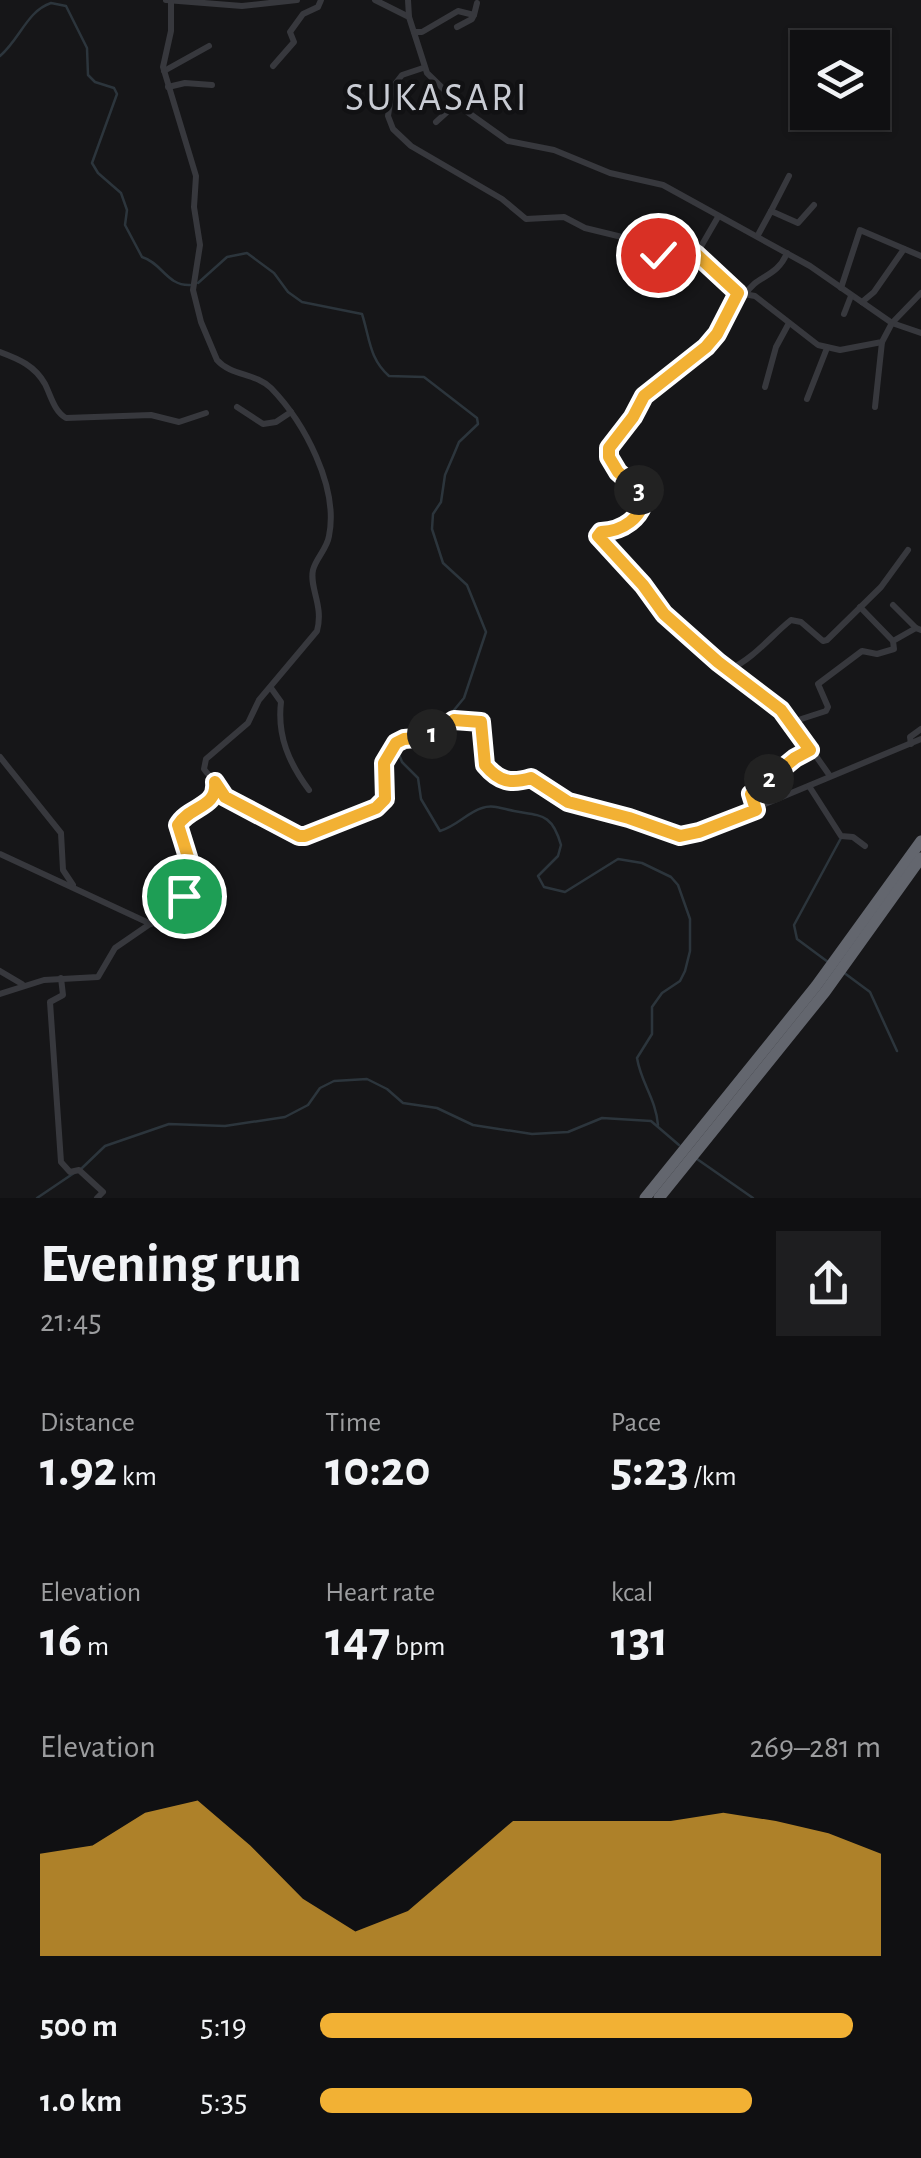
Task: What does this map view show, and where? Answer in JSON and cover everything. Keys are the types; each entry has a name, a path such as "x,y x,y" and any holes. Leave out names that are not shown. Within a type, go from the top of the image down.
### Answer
{"highway":[{"path":"644,1198 804,1000 921,841"},
{"path":"659,1198 825,992 921,858"}],"street":[{"path":"296,0 257,6 168,1 171,30 164,70 196,176 194,207 200,244 193,290 206,338 222,366 268,384 290,412 312,446 322,473 330,524 325,550 312,572 320,608 317,631 259,700 241,730 206,759 204,769 225,797 305,836 376,808 385,799 384,763 393,746 404,739 427,737 454,720 481,722 485,765 503,780 512,784 531,778 568,802 688,836 921,739"},
{"path":"274,66 294,42 290,32 303,14 318,7 321,0"},
{"path":"375,0 409,16"},
{"path":"408,0 423,68 457,104 508,141 554,150 610,172 663,185 758,235 892,323 921,333"},
{"path":"457,26 472,19 477,3"},
{"path":"414,32 422,32 458,11 474,15"},
{"path":"164,70 209,46"},
{"path":"423,68 396,79 388,107 390,124 411,146 502,199 526,219 564,217 585,228 622,237 676,263 696,254 718,216"},
{"path":"168,87 184,83 212,85"},
{"path":"436,122 457,104"},
{"path":"758,235 789,176"},
{"path":"771,211 798,223 814,204"},
{"path":"840,288 860,230 921,256"},
{"path":"862,302 874,292 904,249"},
{"path":"787,253 774,274 742,294 706,347 644,396 609,448 609,457 618,472 645,500 630,522 598,536 664,614 792,722 830,776"},
{"path":"696,254 742,294 756,296 827,348 840,350 882,342"},
{"path":"876,407 882,342 892,323 921,292"},
{"path":"844,314 852,296"},
{"path":"765,387 776,347 789,323"},
{"path":"807,399 827,348"},
{"path":"0,352 32,368 43,380 59,414 66,418 151,415 179,422 206,414"},
{"path":"237,407 263,424 276,422 290,412"},
{"path":"729,670 749,658 762,642 791,620 801,622 823,640 891,576 908,550"},
{"path":"893,605 918,629 894,641"},
{"path":"792,722 826,712 828,707 818,686 824,678 862,651 877,654 894,649 894,641 860,607"},
{"path":"271,688 281,702 278,723 288,758 309,790"},
{"path":"912,744 910,738 921,730"},
{"path":"756,810 751,794 810,750"},
{"path":"0,757 61,833 63,870 74,886"},
{"path":"0,994 61,978 98,977 115,948 152,924 184,896 192,870 178,825 186,814 212,800 215,782"},
{"path":"810,786 841,836 852,836 865,846"},
{"path":"0,854 152,924"},
{"path":"0,971 23,985"},
{"path":"61,978 62,995 50,1002 62,1164 70,1172 83,1172 103,1192 97,1198"}],"waterway":[{"path":"0,56 43,7 51,3 66,6 87,48 88,75 95,82 114,88 117,94 92,163 121,193 127,210 125,225 142,257 176,282 190,285"},
{"path":"198,283 227,257 247,253 274,273 288,292 302,302 362,314 374,355 389,376 424,377 477,418 478,424 459,442 445,475 432,529 443,563 467,585 486,632 464,698 440,727"},
{"path":"403,743 398,752 402,762 418,778 421,799 440,831 490,806 549,821 561,845 558,856 538,876 544,887 565,892 618,859 642,863 671,877 678,885 690,919 690,951 680,981 662,993 652,1007 652,1034 637,1058 658,1125"},
{"path":"828,962 797,939 794,925 841,838"},
{"path":"843,972 870,992 897,1051"},
{"path":"81,1169 105,1146 169,1124 225,1126 285,1117 308,1105 320,1088 334,1081 367,1079 403,1103 437,1108 473,1125 532,1134 568,1132 602,1118 651,1121 679,1145"},
{"path":"697,1159 753,1198"},
{"path":"37,1198 74,1173"}],"district":[{"name":"SUKASARI","path":"437,96"}],"route":[{"path":"184,896 192,870 178,825 186,814 212,800 215,782 225,797 305,836 376,808 385,799 384,763 393,746 404,739 427,737 454,720 481,722 485,765 503,780 512,784 531,778 568,802 680,836 756,810 751,794 810,750 781,710 664,614 598,536 623,528 645,500 618,472 609,457 609,448 644,396 717,334 738,293 696,254 680,263 658,255"}]}
